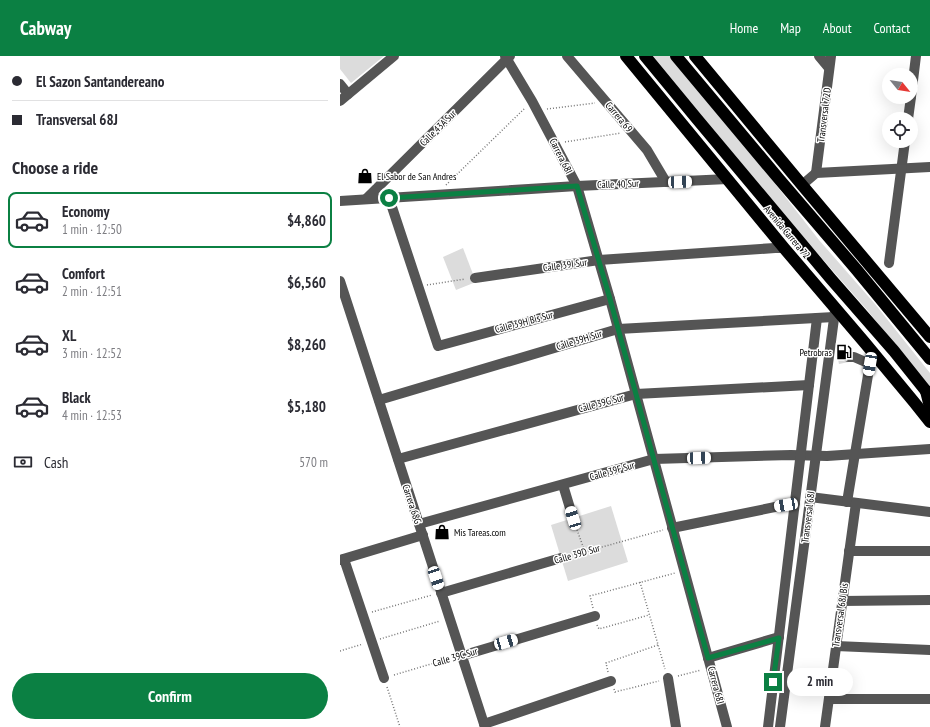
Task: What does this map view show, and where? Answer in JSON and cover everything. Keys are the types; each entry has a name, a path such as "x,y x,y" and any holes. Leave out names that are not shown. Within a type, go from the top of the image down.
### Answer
{"highway":[{"name":"Avenida Carrera 72","path":"626,56 728,179 835,312 869,347 930,422"},
{"name":"Avenida Carrera 72","path":"645,56 696,119 882,337 928,394"},
{"path":"676,56 930,359"},
{"path":"684,56 695,79"},
{"path":"695,56 930,336"},
{"path":"640,74 696,119"},
{"path":"928,394 930,407"}],"street":[{"path":"340,101 394,56"},
{"name":"Carrera 69","path":"566,56 647,150 666,182"},
{"path":"819,56 830,68"},
{"name":"Transversal 72D","path":"816,173 831,56"},
{"path":"915,68 916,56"},
{"name":"Carrera 68I","path":"507,57 535,106 577,186 610,299 727,727"},
{"name":"Calle 43A Sur","path":"366,199 507,57"},
{"path":"340,84 348,94"},
{"path":"889,263 904,148"},
{"path":"802,185 816,173 930,167"},
{"name":"Calle 40 Sur","path":"340,201 577,186 728,179"},
{"path":"389,198 418,286"},
{"name":"Calle 39I Sur","path":"475,278 599,260 784,248"},
{"name":"Carrera 68G","path":"340,281 484,726"},
{"name":"Calle 39H Bis Sur","path":"418,286 438,346 610,299"},
{"name":"Calle 39H Sur","path":"379,400 618,328 817,318 835,312"},
{"name":"Transversal 68J","path":"780,727 816,455 833,359 835,312"},
{"name":"Transversal 68J","path":"768,727 817,318"},
{"path":"869,347 851,357 870,364"},
{"name":"Transversal 68J Bis","path":"825,727 849,551 855,454 870,364 869,347"},
{"name":"Calle 39G Sur","path":"398,459 636,394 809,385"},
{"name":"Calle 39F Sur","path":"419,524 654,459 855,454 930,449"},
{"path":"563,485 573,518"},
{"path":"810,497 930,512"},
{"path":"672,528 795,504"},
{"path":"384,678 342,559 422,535"},
{"path":"849,551 930,551"},
{"name":"Calle 39D Sur","path":"441,592 561,558"},
{"path":"842,601 930,600"},
{"name":"Calle 39C Sur","path":"461,656 595,616"},
{"path":"708,658 779,638"},
{"path":"836,646 930,650"},
{"path":"668,678 676,727"},
{"path":"484,726 611,681"},
{"path":"829,699 930,699"}],"path":[{"path":"436,194 535,106 606,102"},
{"path":"555,144 631,131"},
{"path":"418,286 475,278"},
{"path":"573,518 585,552"},
{"name":"Calle 39D Sur","path":"561,558 672,528"},
{"path":"590,596 684,570"},
{"path":"640,582 668,678"},
{"path":"362,615 441,592"},
{"path":"599,629 649,615"},
{"path":"340,651 449,619"},
{"path":"606,663 658,645"},
{"name":"Calle 39C Sur","path":"384,678 461,656"},
{"path":"384,678 400,727"}],"shaded area":[{"path":"340,56 384,56 351,83 340,69"},
{"path":"651,56 671,56 751,153 819,240 875,304 930,373 930,389 868,311 762,190"},
{"path":"463,248 476,282 456,290 443,257"},
{"path":"611,506 628,562 568,581 551,525"}],"tunnel":[{"path":"838,359 848,357"}],"place":[{"name":"El Sabor de San Andres","path":"365,176"},
{"name":"Petrobras","path":"844,352"},
{"name":"Mis Tareas.com","path":"442,532"}],"route":[{"path":"389,198 577,186 610,299 708,658 779,638 773,682"}]}
